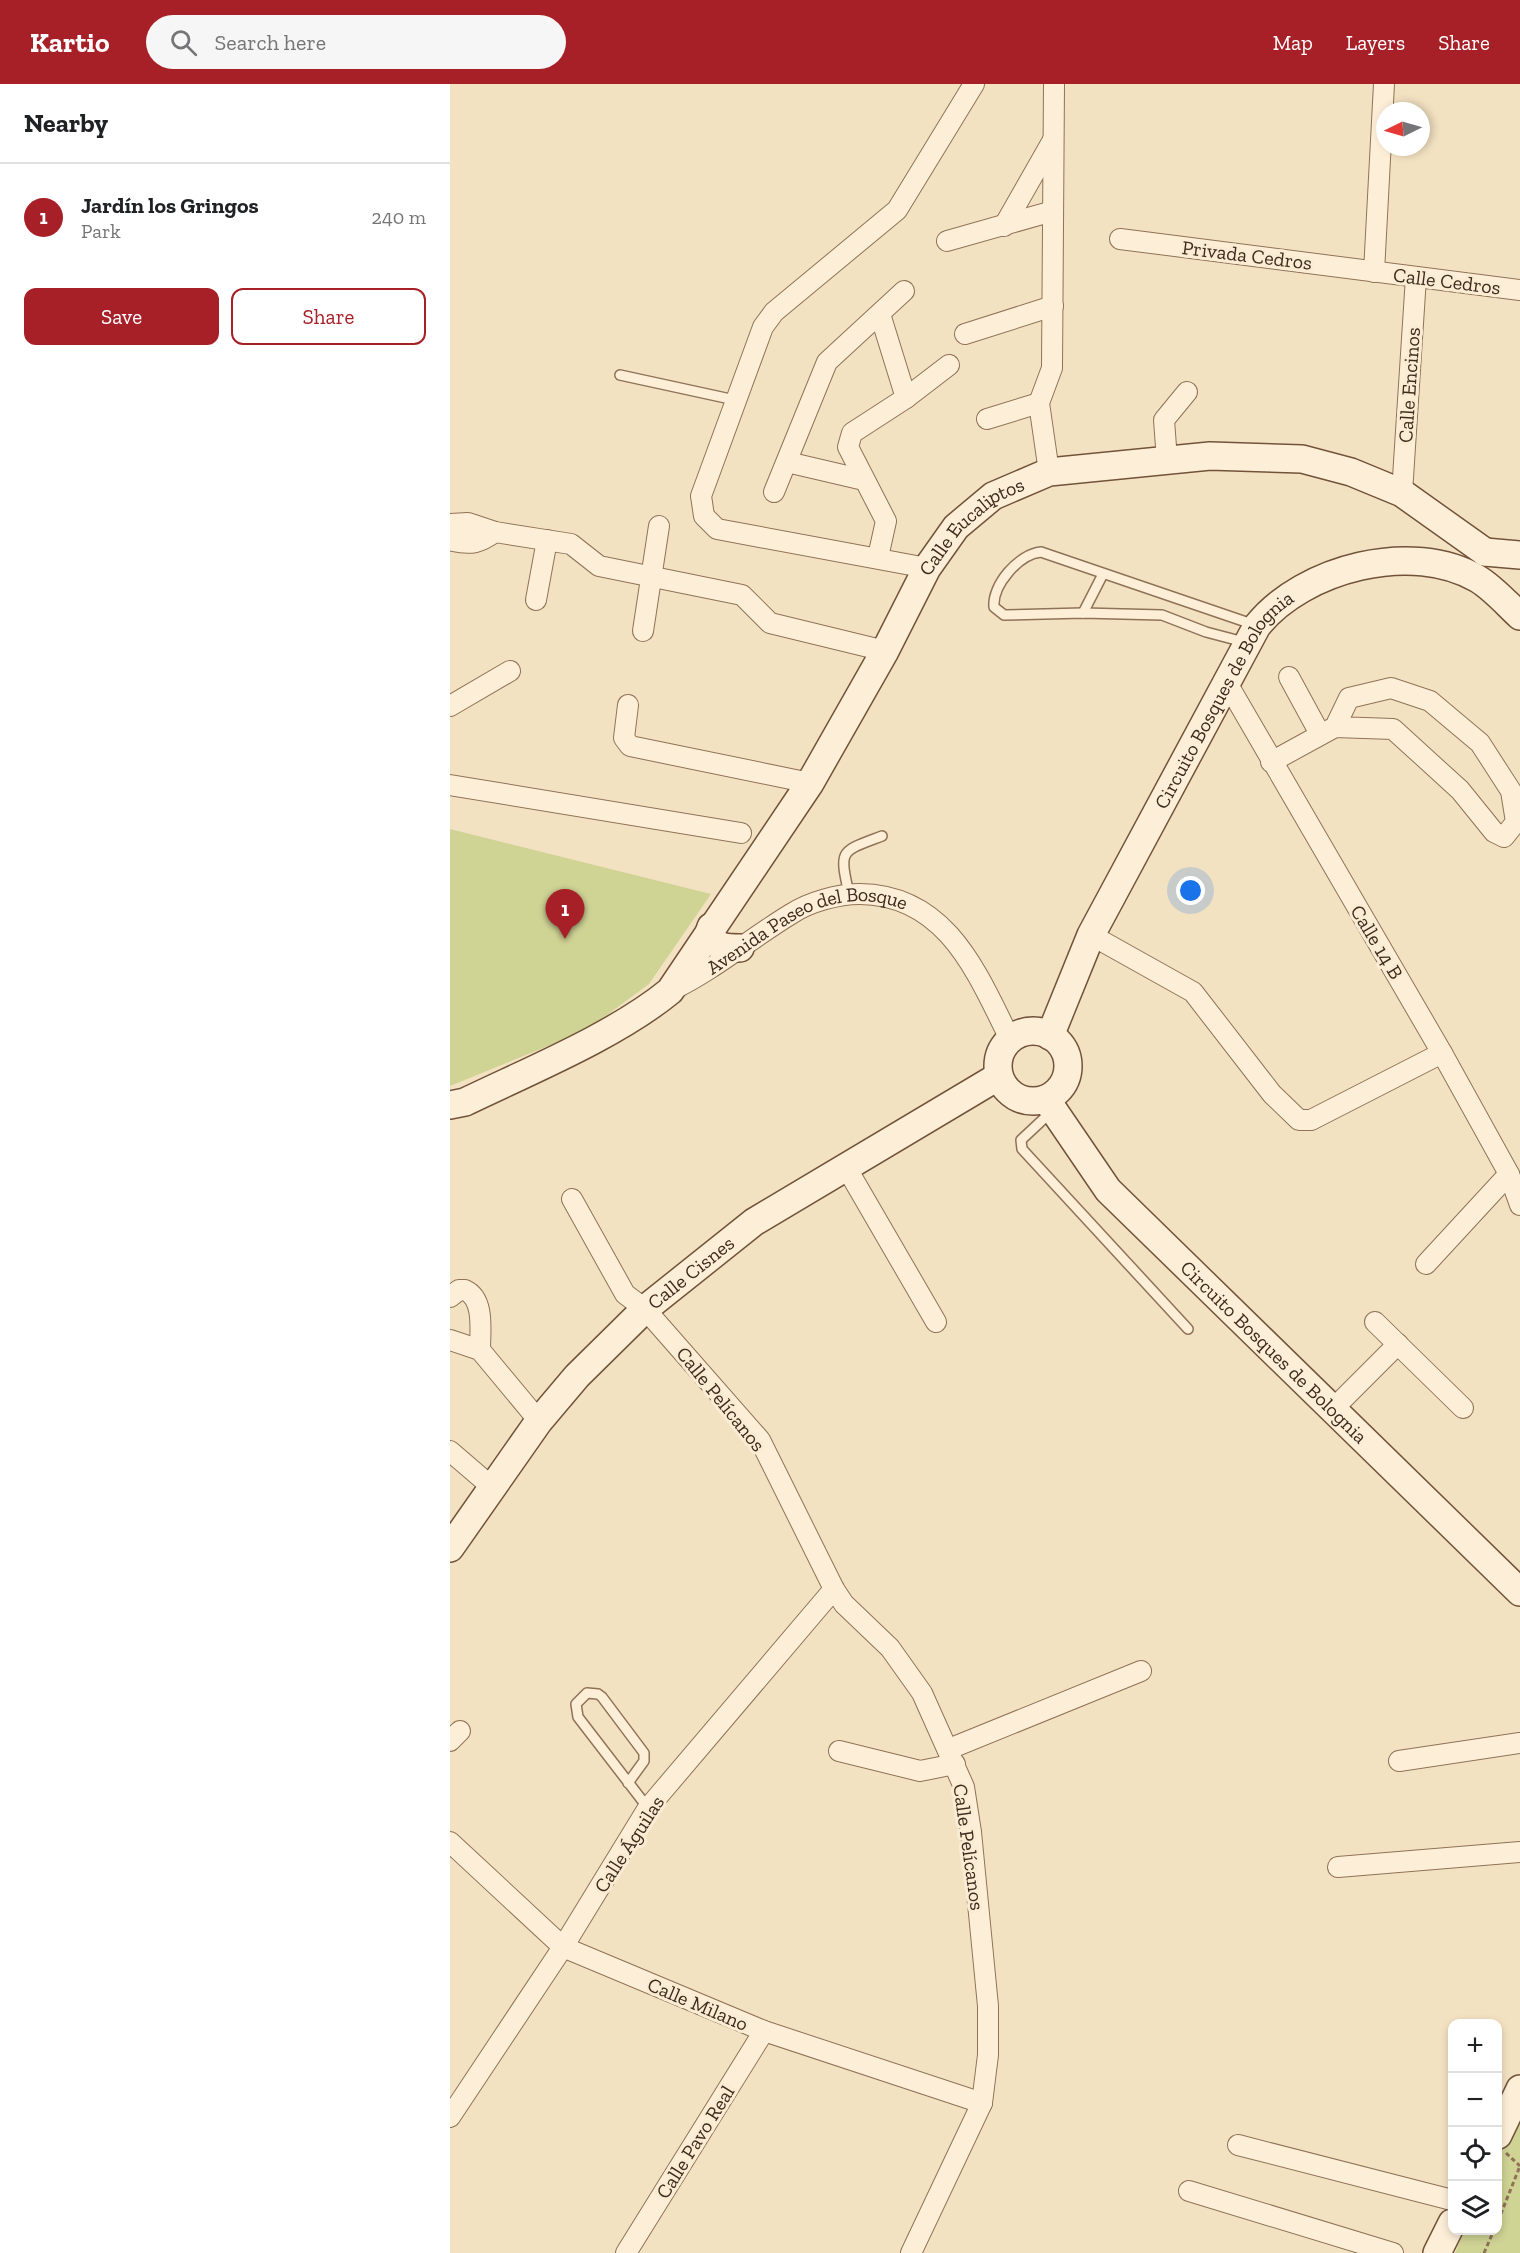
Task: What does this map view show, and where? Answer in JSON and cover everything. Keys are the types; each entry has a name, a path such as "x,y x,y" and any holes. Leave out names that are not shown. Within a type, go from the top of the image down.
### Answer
{"main road":[{"name":"Calle Eucaliptos","path":"670,991 810,783 885,651 927,568 956,527 993,496 1049,472 1210,456 1302,459 1351,472 1402,493 1485,552"},
{"path":"1479,579 1485,552 1520,555"},
{"name":"Circuito Bosques de Bolognia","path":"1050,1035 1091,935 1253,635 1272,607 1314,581 1364,564 1434,562 1479,579 1520,616"},
{"path":"711,927 709,933 713,942 721,947 740,948"},
{"name":"Avenida Paseo del Bosque","path":"450,1119 468,1116 540,1081 558,1057 649,1009 670,991"},
{"path":"1030,1031 1050,1035 1059,1043 1068,1065 1061,1088 1049,1104 1016,1098 1002,1084 999,1076 999,1056 1010,1039 1030,1031"},
{"path":"450,1105 465,1102 558,1057"},
{"name":"Avenida Paseo del Bosque","path":"450,1092 528,1058 558,1057"},
{"name":"Calle Cisnes","path":"450,1548 539,1421 577,1376 645,1309 754,1222 999,1076"},
{"name":"Circuito Bosques de Bolognia","path":"1049,1104 1108,1191 1334,1408 1520,1592"},
{"path":"1501,2127 1520,2089"},
{"path":"1437,2253 1448,2231"}],"street":[{"path":"927,568 878,557 717,530 704,516 701,496 763,327 774,312 897,210 974,84"},
{"path":"1049,472 1039,403 1052,368 1054,84"},
{"path":"1374,272 1384,84"},
{"path":"1004,226 1054,138"},
{"path":"947,241 1053,212"},
{"name":"Privada Cedros","path":"1120,239 1374,272"},
{"name":"Calle Cedros","path":"1374,272 1520,290"},
{"name":"Calle Encinos","path":"1402,493 1416,276"},
{"path":"774,492 826,362 904,291"},
{"path":"965,334 1053,306"},
{"path":"880,314 906,398"},
{"path":"878,557 886,521 848,447 852,433 906,398 949,365"},
{"path":"1167,460 1164,420 1187,392"},
{"path":"987,419 1039,403"},
{"path":"787,462 864,480"},
{"path":"450,524 468,523 495,532 571,544 599,566 742,595 770,623 885,651"},
{"path":"643,632 658,526"},
{"path":"450,538 453,542 468,544 483,541 495,532"},
{"path":"536,600 547,540"},
{"path":"450,706 510,671"},
{"path":"1289,677 1328,730"},
{"name":"Calle 14 B","path":"1227,683 1442,1053 1509,1174 1520,1205"},
{"path":"1271,762 1328,730 1349,698 1391,688 1430,701 1480,743 1511,791 1516,822 1504,837 1494,832 1460,790 1393,729 1328,730"},
{"path":"628,705 624,738 630,746 810,783"},
{"path":"450,784 741,833"},
{"name":"Avenida Paseo del Bosque","path":"670,991 700,976 793,912 849,894 890,897 920,909 948,931 973,964 1010,1039"},
{"path":"1091,935 1193,992 1272,1094 1299,1120 1311,1120 1442,1053"},
{"path":"846,1167 936,1322"},
{"path":"1426,1264 1509,1174"},
{"name":"Calle Pelícanos","path":"572,1199 625,1294 645,1309 760,1440 834,1589 844,1604 890,1648 922,1693 964,1787 971,1832 988,2006 988,2055 982,2103 911,2253"},
{"path":"450,1297 459,1290 465,1290 474,1297 479,1309 480,1350"},
{"path":"1375,1322 1463,1408"},
{"path":"450,1340 480,1350 539,1421"},
{"path":"1334,1408 1398,1344"},
{"path":"450,1451 493,1488"},
{"name":"Calle Águilas","path":"450,2117 563,1947 648,1809 834,1589"},
{"path":"839,1751 920,1771 1141,1671"},
{"path":"1399,1761 1520,1743"},
{"name":"Calle Milano","path":"450,1842 563,1947 764,2031 982,2103"},
{"path":"1338,1867 1520,1852"},
{"name":"Calle Pavo Real","path":"626,2253 764,2031"},
{"path":"1238,2145 1448,2199"},
{"path":"1189,2191 1393,2253"}],"lane":[{"path":"620,375 735,400"},
{"path":"1036,553 1046,553 1253,635 1206,632 1162,615 1083,613 1004,615 994,607 994,597 1009,572 1025,557 1036,553"},
{"path":"1083,613 1103,574"},
{"path":"849,894 843,862 845,853 851,848 882,837"},
{"path":"1049,1104 1021,1140 1022,1149 1188,1329"},
{"path":"628,1783 644,1761 644,1753 602,1697 598,1694 587,1693 576,1704 576,1713 628,1783 648,1809"}],"path":[{"path":"1502,2209 1520,2166"},
{"path":"1484,2253 1492,2235"}],"green space":[{"path":"450,829 711,894 649,984 585,1031 450,1086"},
{"path":"1520,2090 1520,2253 1455,2253 1462,2235 1502,2235 1502,2134"}],"place":[{"name":"Jardín los Gringos","path":"565,939"}]}
